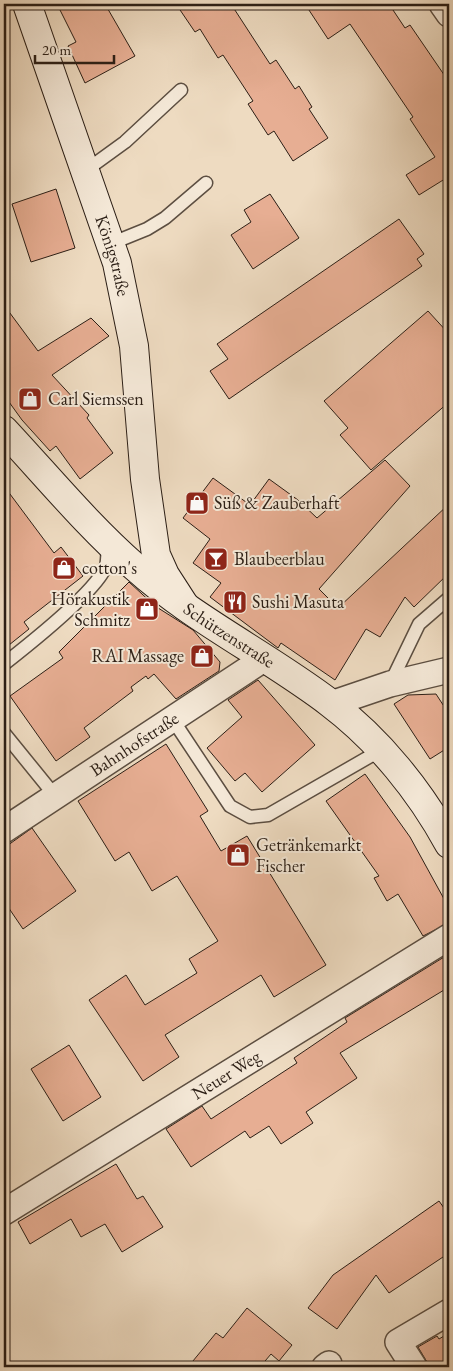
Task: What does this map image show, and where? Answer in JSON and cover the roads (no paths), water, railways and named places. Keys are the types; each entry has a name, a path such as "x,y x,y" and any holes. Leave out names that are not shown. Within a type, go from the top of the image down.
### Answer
{"main road":[{"name":"Königstraße","path":"27,4 117,263 134,346 145,479 156,555 165,575 185,606"},
{"name":"Schützenstraße","path":"4,430 134,567 185,606 331,704 381,750 430,810 449,844"},
{"path":"108,540 123,540 140,532 151,518"}],"street":[{"path":"442,4 449,14"},
{"name":"Bahnhofstraße","path":"4,830 265,658"},
{"path":"331,704 390,684 449,670"},
{"name":"Neuer Weg","path":"4,1212 449,937"},
{"path":"414,1367 398,1342 449,1312"}],"lane":[{"path":"85,171 125,142 181,90"},
{"path":"110,244 147,229 165,218 206,183"},
{"path":"4,664 76,602 96,581 106,565 108,540"},
{"path":"390,684 419,624 449,598"},
{"path":"173,720 230,806 250,817 268,815 381,750"},
{"path":"4,733 56,797"}],"place":[{"name":"Carl Siemssen","path":"30,399"},
{"name":"Süß & Zauberhaft","path":"197,503"},
{"name":"Blaubeerblau","path":"216,559"},
{"name":"cotton's","path":"64,568"},
{"name":"Sushi Masuta","path":"235,602"},
{"name":"Hörakustik Schmitz","path":"147,609"},
{"name":"RAI Massage","path":"202,656"},
{"name":"Getränkemarkt Fischer","path":"238,855"}]}
